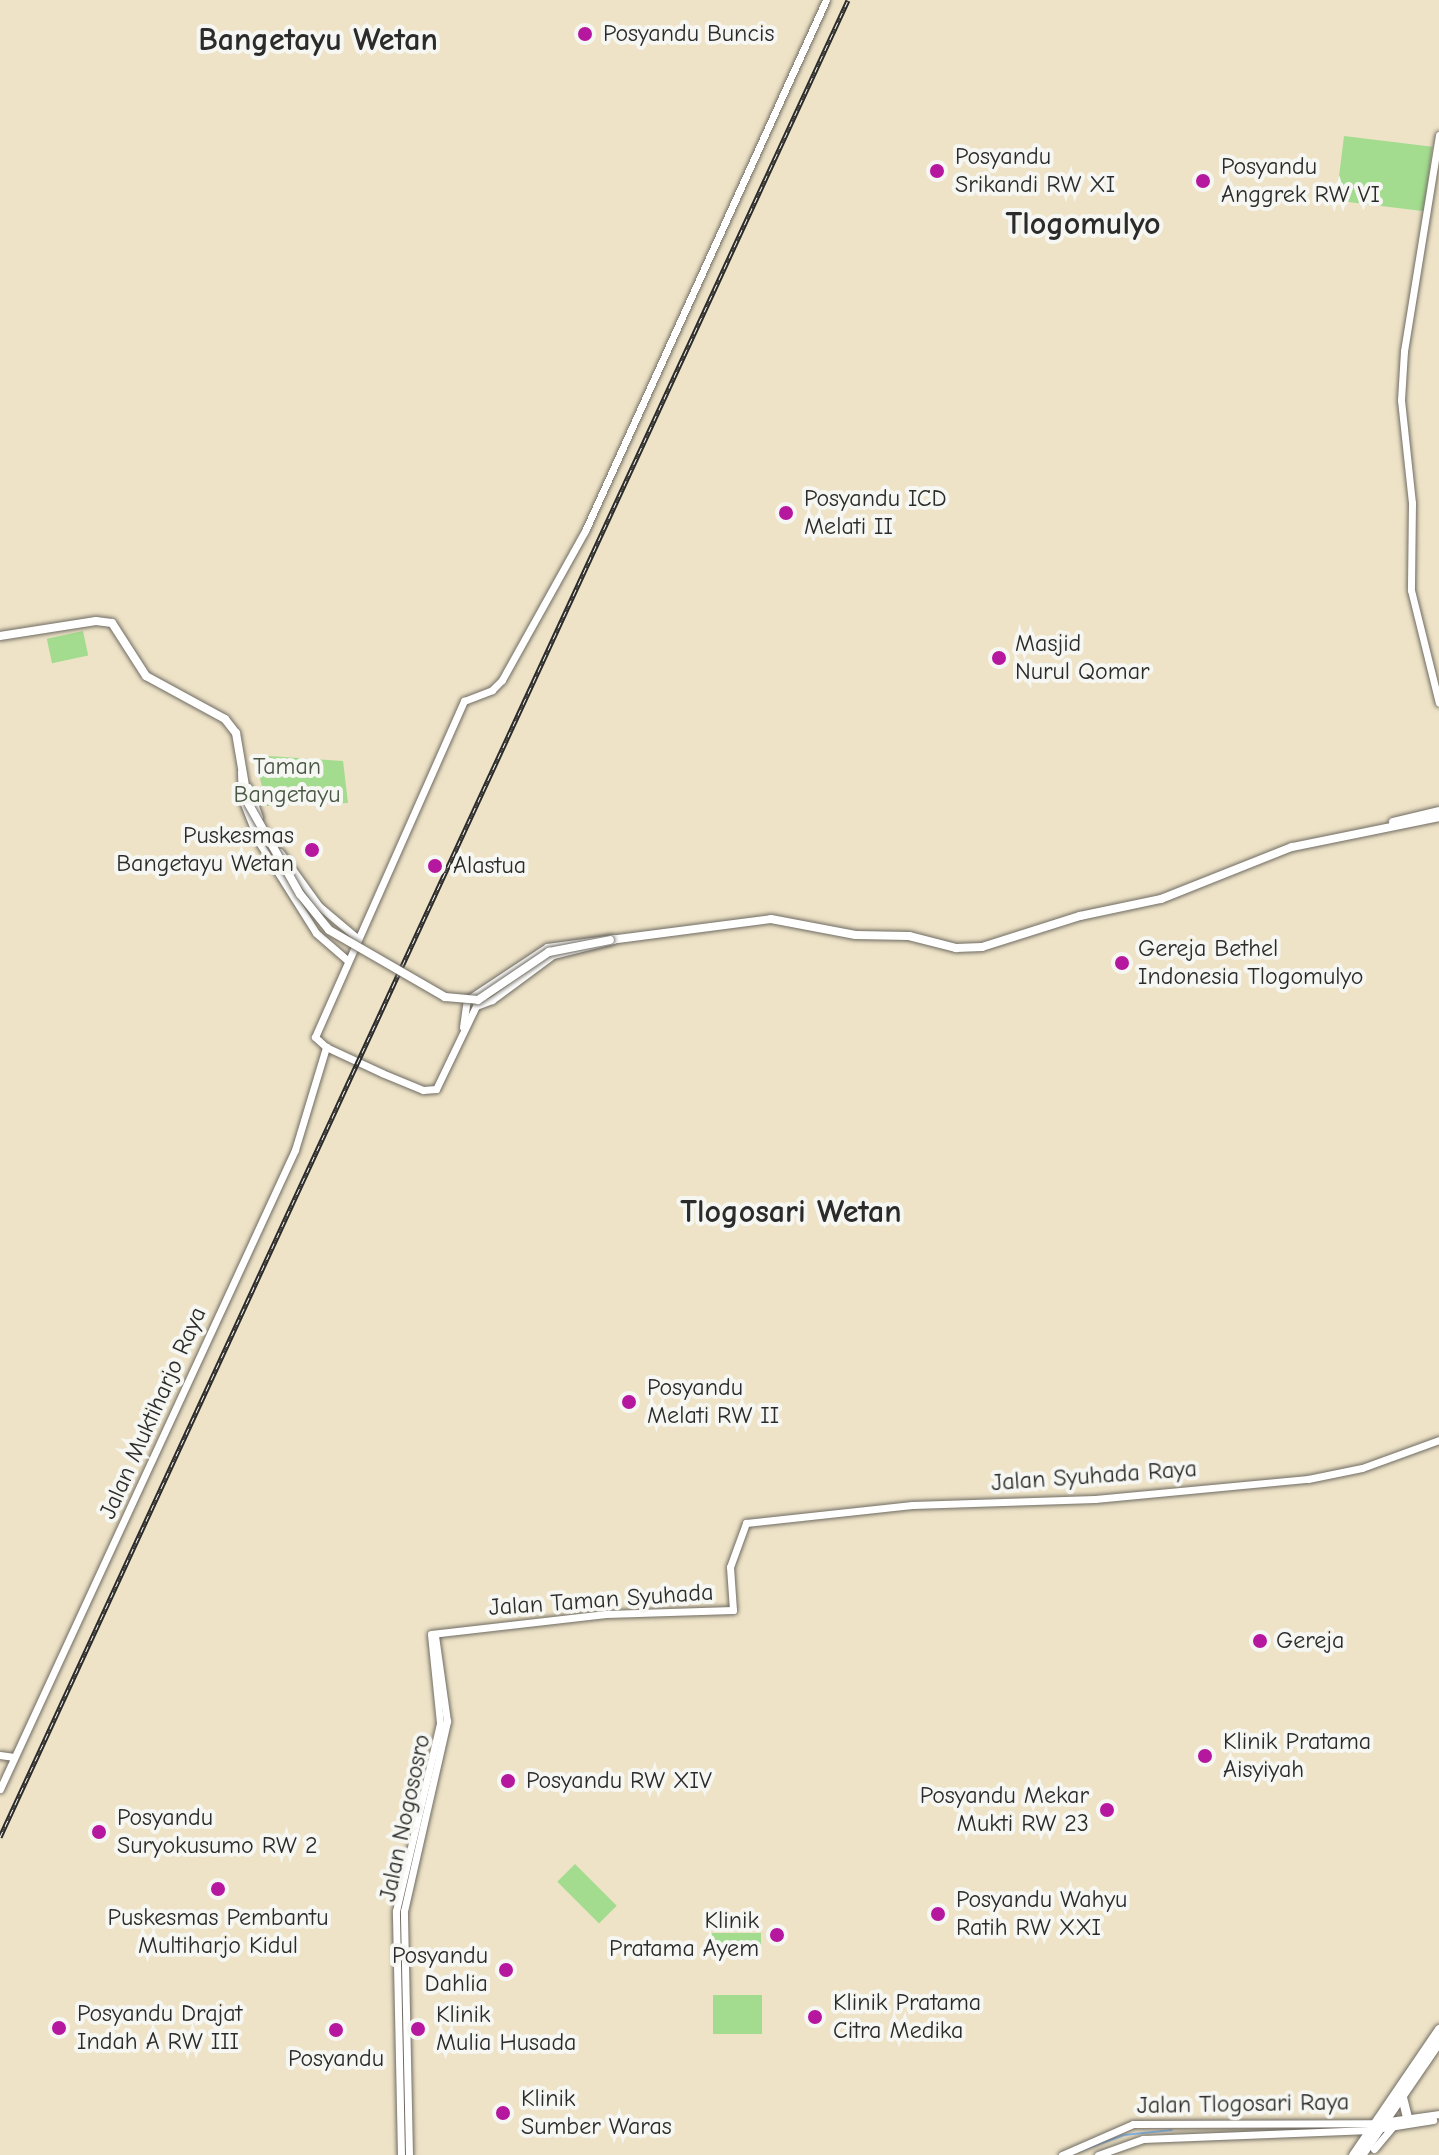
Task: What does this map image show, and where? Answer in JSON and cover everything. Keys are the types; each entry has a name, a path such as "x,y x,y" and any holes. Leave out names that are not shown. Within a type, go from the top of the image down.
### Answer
{"main road":[{"path":"0,636 96,621 112,623 146,676 230,724 239,741 248,803 319,920 343,941 408,977 445,997 470,1002 488,996 549,952 613,939 756,919 849,932 909,932 957,943 982,943 1194,885 1246,862 1335,835 1439,814"},
{"path":"1353,2155 1378,2134 1439,2029"},
{"path":"1361,2155 1439,2041"},
{"path":"1402,2097 1407,2117"}],"street":[{"path":"476,1006 439,1087 431,1090 326,1047 315,1031 464,701 492,690 502,680 585,531 826,0"},
{"path":"1439,135 1404,351 1401,400 1412,503 1411,590 1439,703"},
{"path":"242,770 275,845 319,906 356,937"},
{"path":"242,770 242,799 260,844 316,933 346,959"},
{"path":"463,1008 492,1000 553,955 613,939"},
{"path":"463,1032 463,1008 469,999 552,944 613,939"},
{"name":"Jalan Muktiharjo Raya","path":"0,1789 295,1150 326,1047"},
{"name":"Jalan Syuhada Raya","path":"746,1523 891,1507 1095,1499 1308,1479 1362,1468 1439,1440"},
{"name":"Jalan Taman Syuhada","path":"433,1634 606,1614 733,1610 730,1567 746,1523"},
{"name":"Jalan Nogososro","path":"409,2155 404,1911 447,1721 433,1634"},
{"name":"Jalan Nogososro","path":"401,2155 396,1911 440,1723 439,1676"},
{"path":"0,1755 14,1757"},
{"path":"1378,2134 1407,2117 1437,2117"},
{"path":"1378,2134 1437,2117"},
{"name":"Jalan Tlogosari Raya","path":"1062,2155 1133,2124 1378,2134"},
{"name":"Jalan Tlogosari Raya","path":"1098,2155 1143,2139 1378,2134"}],"green space":[{"path":"1344,136 1432,147 1424,211 1336,201"},
{"path":"83,631 88,655 52,663 47,639"},
{"name":"Taman Bangetayu","path":"254,755 343,761 348,803 267,806"},
{"path":"575,1864 617,1906 599,1923 557,1882"},
{"path":"711,1933 761,1933 761,1954 711,1954"},
{"path":"713,1995 762,1995 762,2034 713,2034"}],"waterway":[{"path":"1077,2152 1124,2135 1172,2130"}],"railway":[{"path":"0,1837 848,0"}],"place":[{"name":"Posyandu Buncis","path":"585,34"},
{"name":"Posyandu Srikandi RW XI","path":"937,171"},
{"name":"Posyandu Anggrek RW VI","path":"1203,181"},
{"name":"Posyandu ICD Melati II","path":"786,513"},
{"name":"Masjid Nurul Qomar","path":"999,658"},
{"name":"Puskesmas Bangetayu Wetan","path":"312,850"},
{"name":"Alastua","path":"435,866"},
{"name":"Gereja Bethel Indonesia Tlogomulyo","path":"1122,963"},
{"name":"Posyandu Melati RW II","path":"629,1402"},
{"name":"Gereja","path":"1260,1641"},
{"name":"Klinik Pratama Aisyiyah","path":"1205,1756"},
{"name":"Posyandu RW XIV","path":"508,1781"},
{"name":"Posyandu Mekar Mukti RW 23","path":"1107,1810"},
{"name":"Posyandu Suryokusumo RW 2","path":"99,1832"},
{"name":"Puskesmas Pembantu Multiharjo Kidul","path":"218,1889"},
{"name":"Posyandu Wahyu Ratih RW XXI","path":"938,1914"},
{"name":"Klinik Pratama Ayem","path":"777,1935"},
{"name":"Posyandu Dahlia","path":"506,1970"},
{"name":"Klinik Pratama Citra Medika","path":"815,2017"},
{"name":"Posyandu Drajat Indah A RW III","path":"59,2028"},
{"name":"Klinik Mulia Husada","path":"418,2029"},
{"name":"Posyandu","path":"336,2030"},
{"name":"Klinik Sumber Waras","path":"503,2113"}],"district":[{"name":"Bangetayu Wetan","path":"318,40"},
{"name":"Tlogomulyo","path":"1083,224"},
{"name":"Tlogosari Wetan","path":"791,1212"}]}
